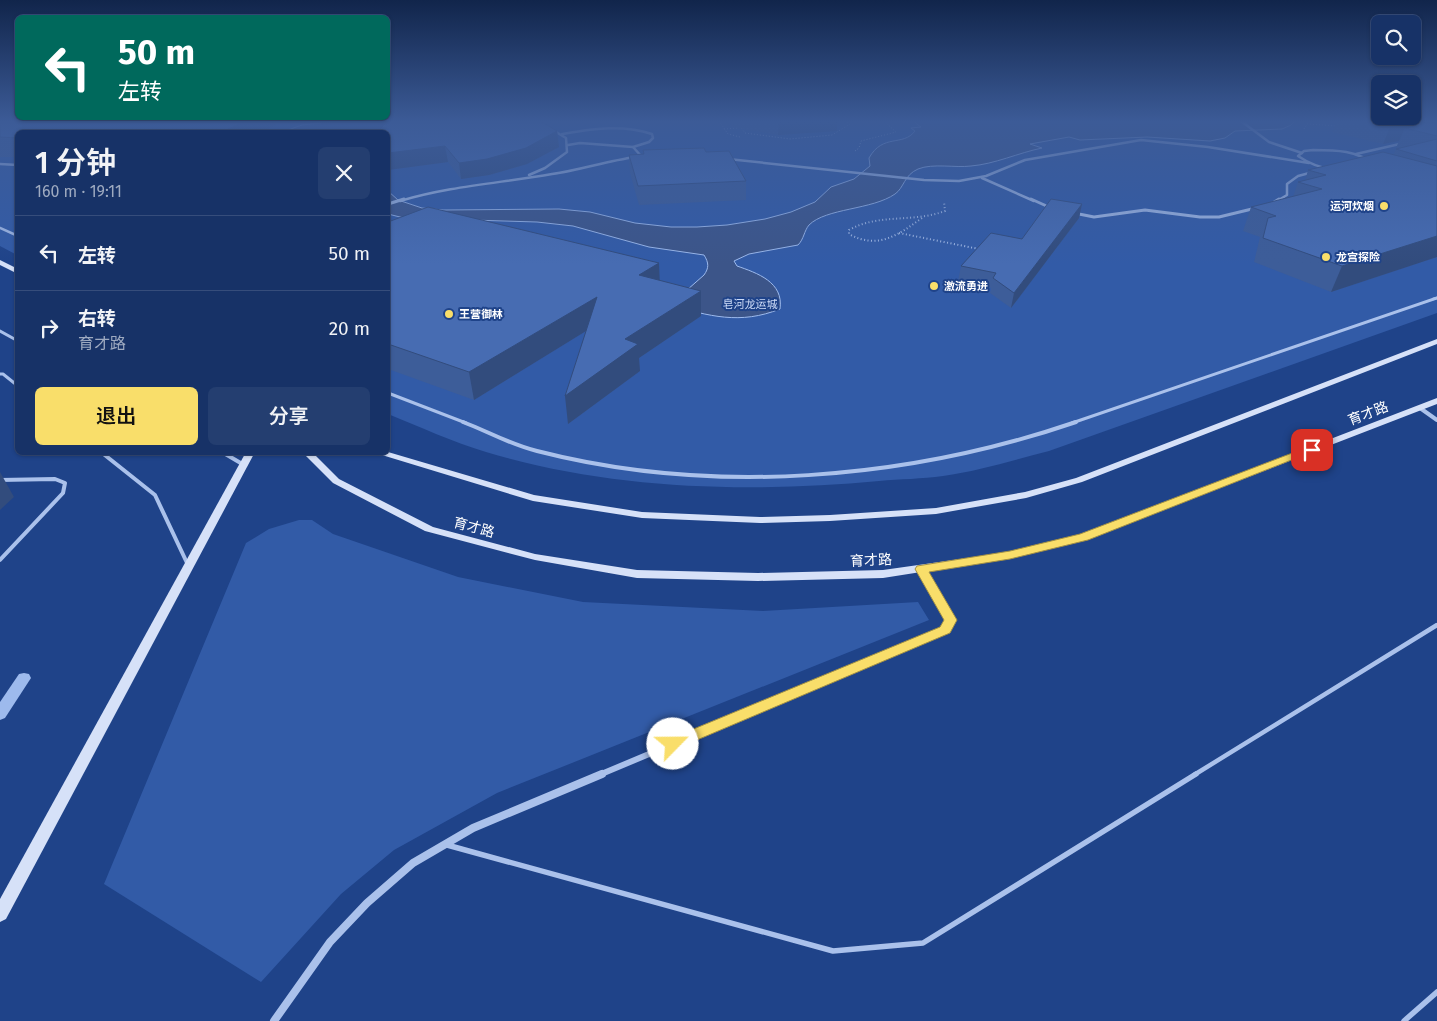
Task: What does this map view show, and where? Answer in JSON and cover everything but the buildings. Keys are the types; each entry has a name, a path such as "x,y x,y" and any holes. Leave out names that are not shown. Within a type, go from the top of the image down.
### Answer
{"street":[{"path":"522,178 544,169"},
{"path":"390,203 430,192 578,169"},
{"path":"826,169 936,180 982,178 1003,169"},
{"path":"1071,213 1094,216 1154,210 1200,217 1219,217 1271,204 1287,195 1287,184 1298,176 1328,169"},
{"path":"1339,169 1379,171"},
{"path":"982,178 1057,210"},
{"path":"0,262 15,270"},
{"path":"386,455 534,498 642,515 760,520 830,518 936,511 1026,495 1079,480 1437,341"},
{"name":"育才路","path":"309,455 336,481 429,529 535,557 637,574 758,577 882,574 1010,555 1084,537 1437,401"},
{"path":"1420,408 1437,420"},
{"path":"0,914 249,455"},
{"path":"274,1021 330,942 367,903 413,863 445,844 482,824 945,630 951,620 921,569"}],"lane":[{"path":"0,228 15,235"},
{"path":"390,394 534,450 597,464 682,475 777,475 844,472 912,464 1007,444 1437,298"},
{"path":"0,331 15,339"},
{"path":"0,374 3,374 15,384"},
{"path":"105,455 155,496 189,567"},
{"path":"227,455 244,465"},
{"path":"0,480 55,479 62,480 65,483 65,488 63,493 0,560"},
{"path":"445,844 833,951 924,943 1437,625"},
{"path":"1404,1021 1437,992"}],"path":[{"path":"922,218 889,240 873,242 854,238 848,234 849,230 864,222 922,218 945,211 946,206 936,180"},
{"path":"899,233 983,250"}],"green space":[{"name":"皂河龙运城","path":"0,169 15,169 15,254 0,246"},
{"name":"皂河龙运城","path":"390,169 1437,169 1437,313 1049,451 943,476 780,487 681,485 631,481 534,465 486,452 390,415"},
{"path":"299,520 312,520 333,534 458,577 583,602 763,611 918,602 929,620 497,793 394,850 341,894 261,982 104,884 246,543 269,529"}],"shaded area":[{"path":"867,169 919,169 907,178 895,194 885,199 817,219 809,225 798,245 749,254 734,261 737,266 768,280 778,292 780,300 780,309 751,317 738,318 698,313 670,305 704,275 708,265 704,255 649,247 573,226 537,222 404,218 390,214 390,193 398,200 422,208 443,210 559,209 590,212 635,223 671,227 727,225 765,219 791,212 815,202 831,187 854,179"}],"waterway":[{"path":"0,714 24,678"}],"place":[{"name":"运河炊烟","path":"1384,206"},
{"name":"龙宫探险","path":"1326,257"},
{"name":"激流勇进","path":"934,286"},
{"name":"王营御林","path":"449,314"}],"route":[{"path":"673,744 945,630 951,620 921,569 1010,555 1084,537 1312,450"}]}
